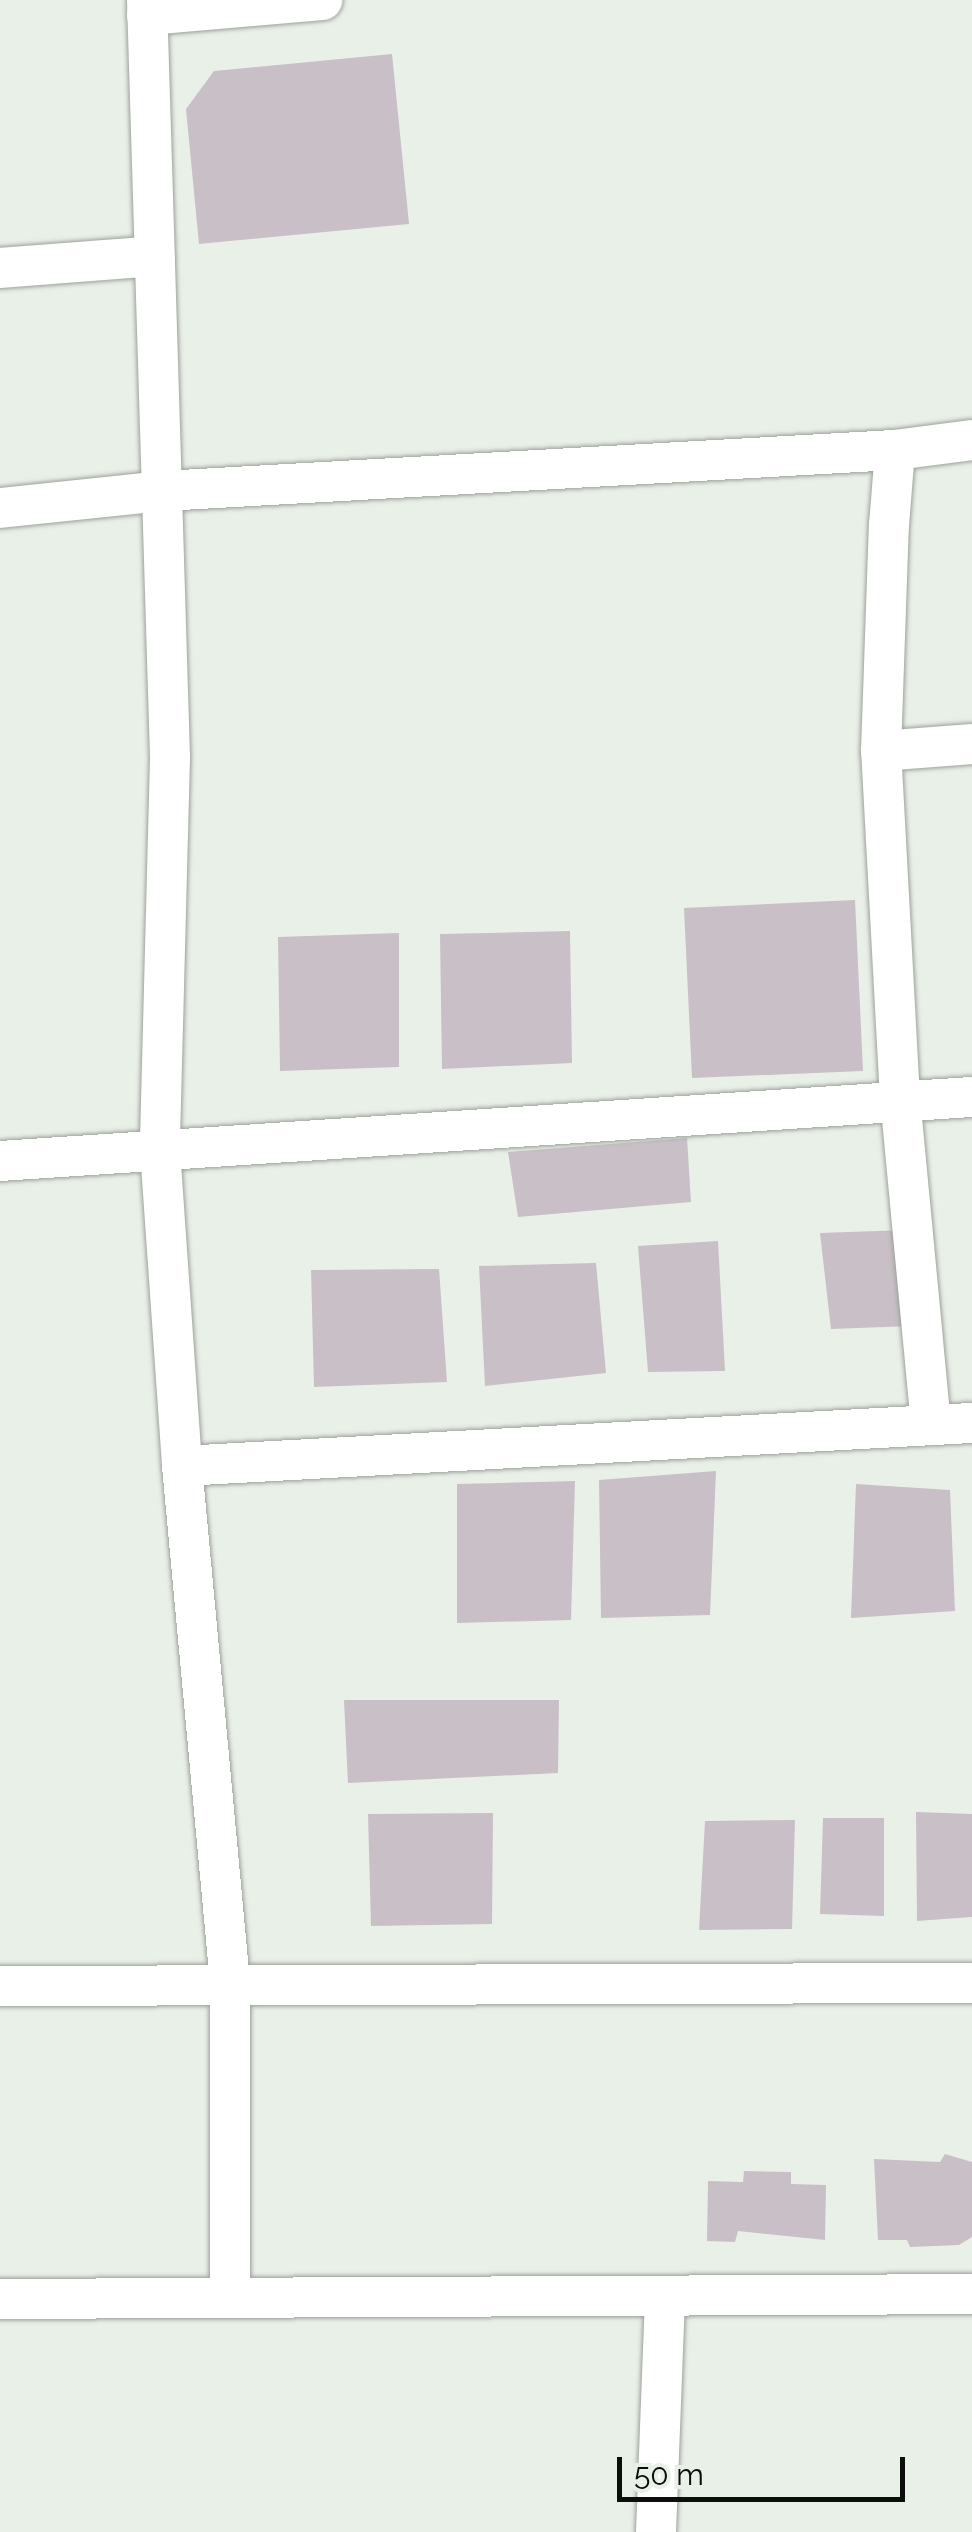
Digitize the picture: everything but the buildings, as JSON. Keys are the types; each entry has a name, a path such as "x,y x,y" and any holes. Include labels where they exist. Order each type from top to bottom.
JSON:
{"street":[{"path":"230,2297 230,1982 182,1466 160,1150 170,758 147,7 322,0"},
{"path":"0,268 155,256"},
{"path":"0,508 163,491 895,450 972,440"},
{"path":"895,450 881,751 900,1099 932,1425"},
{"path":"881,751 972,744"},
{"path":"0,1161 972,1097"},
{"path":"182,1466 972,1423 972,1433"},
{"path":"0,1986 230,1982 972,1983"},
{"path":"0,2299 972,2294"},
{"path":"656,2532 665,2297"}]}
